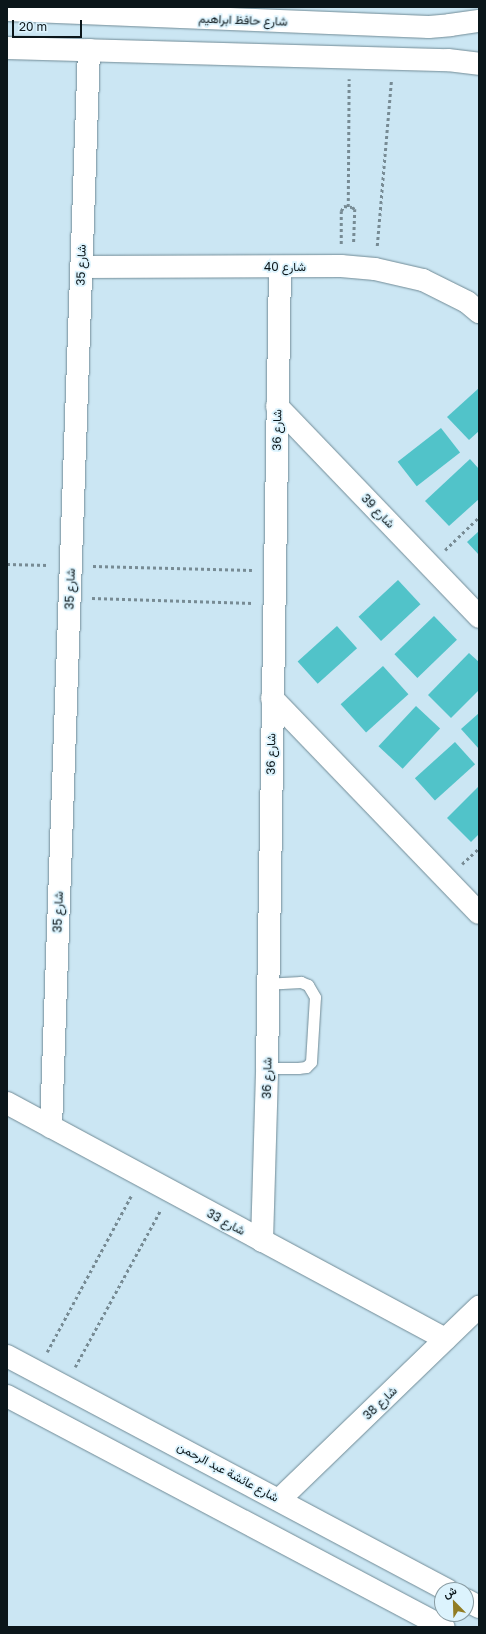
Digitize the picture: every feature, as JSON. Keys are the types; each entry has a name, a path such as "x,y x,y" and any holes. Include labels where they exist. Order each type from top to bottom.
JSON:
{"street":[{"name":"شارع حافظ ابراهيم","path":"7,10 429,27 450,26 479,20"},
{"path":"7,48 393,58 448,60 479,64"},
{"name":"شارع 35","path":"51,1127 88,50"},
{"name":"شارع 40","path":"81,267 375,268 423,280 467,302 479,312"},
{"name":"شارع 36","path":"262,1241 267,1068 280,267"},
{"name":"شارع 39","path":"277,406 479,617"},
{"path":"272,698 479,913"},
{"name":"شارع 33","path":"7,1103 170,1192 446,1339"},
{"name":"شارع 38","path":"280,1499 479,1307"},
{"name":"شارع عائشة عبد الرحمن","path":"7,1356 280,1499 434,1582"},
{"path":"7,1396 444,1627"}],"lane":[{"path":"267,1068 306,1067 311,1062 315,997 308,985 301,982 268,984"}],"path":[{"path":"348,207 349,57"},
{"path":"375,268 393,58"},
{"path":"344,206 352,207 355,211 347,267 341,211 344,206"},
{"path":"429,565 479,517"},
{"path":"7,564 274,570"},
{"path":"69,597 274,604"},
{"path":"37,1371 142,1176"},
{"path":"65,1386 170,1192"}],"building":[{"path":"479,388 479,431 469,440 447,417"},
{"path":"441,428 460,452 417,486 398,462"},
{"path":"470,459 479,469 479,499 449,526 425,501"},
{"path":"479,531 479,555 467,542"},
{"path":"398,580 421,604 381,641 359,617"},
{"path":"434,616 457,640 417,678 394,654"},
{"path":"337,626 357,648 318,684 298,661"},
{"path":"469,653 479,662 479,690 451,718 428,695"},
{"path":"383,666 408,694 366,732 341,704"},
{"path":"416,706 440,729 403,769 378,746"},
{"path":"479,713 479,749 461,729"},
{"path":"455,742 475,764 435,800 415,778"},
{"path":"479,786 479,834 471,842 447,818"}]}
